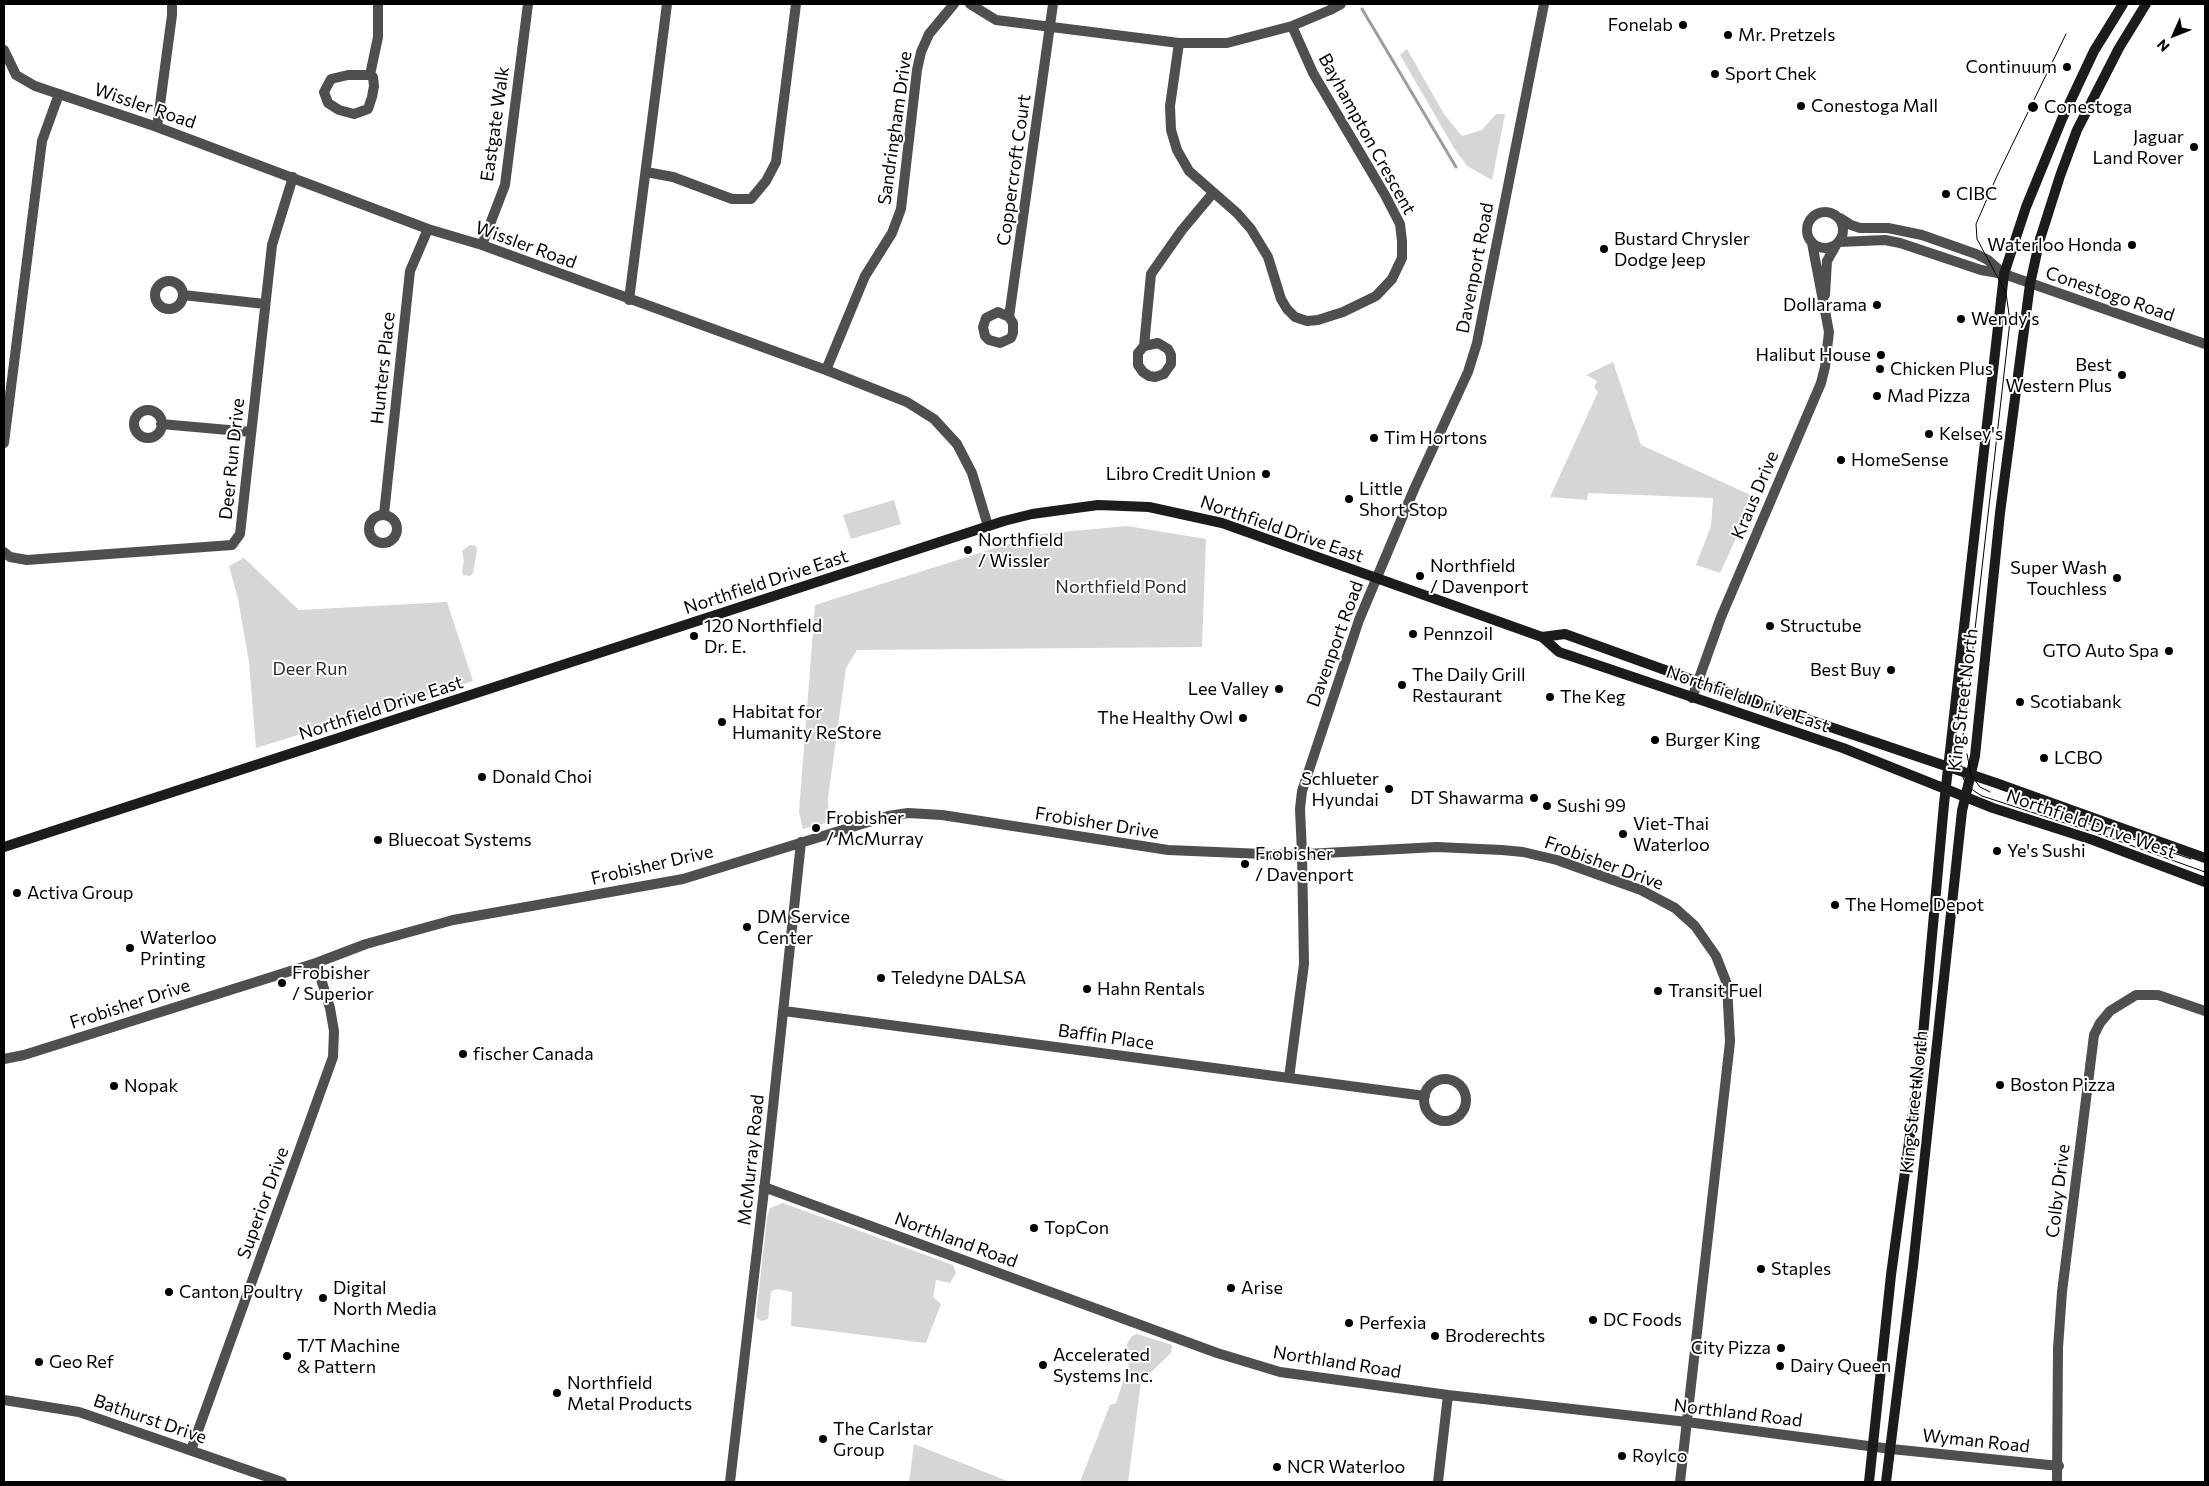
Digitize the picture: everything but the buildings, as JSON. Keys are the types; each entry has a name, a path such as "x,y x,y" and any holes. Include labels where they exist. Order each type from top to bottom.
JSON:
{"main road":[{"name":"King Street North","path":"1869,1482 1891,1275 1923,1038 1949,767 1987,437 1993,354 2004,274 2026,207 2062,119 2094,52 2122,4"},
{"name":"King Street North","path":"1886,1482 1914,1266 1962,811 1975,756 2000,513 2030,284 2043,230 2077,130 2119,48 2145,4"},
{"name":"Northfield Drive East","path":"4,847 988,526 1032,514 1098,505 1149,507 1222,523 1542,637 1559,652 1843,748 1966,797"},
{"name":"Northfield Drive East","path":"1542,637 1565,634 1697,682 1971,775"},
{"name":"Northfield Drive West","path":"1971,775 2205,858"},
{"name":"Northfield Drive West","path":"1966,797 2093,840 2205,882"}],"street":[{"path":"157,127 172,4"},
{"path":"370,75 331,79 324,92 328,103 339,110 354,114 368,109 374,86 373,77 370,75 378,37 378,4"},
{"name":"Eastgate Walk","path":"482,245 505,185 528,4"},
{"path":"629,300 667,4"},
{"path":"646,172 673,177 732,199 751,199 766,181 776,162 796,4"},
{"name":"Sandringham Drive","path":"826,370 865,276 892,233 901,210 917,70 921,52 929,34 954,4"},
{"path":"970,4 996,20 1179,43 1227,43 1292,26 1340,4"},
{"name":"Coppercroft Court","path":"1010,317 1053,4"},
{"name":"Davenport Road","path":"1289,1078 1304,964 1300,809 1304,780 1359,620 1446,417 1468,372 1477,343 1544,4"},
{"name":"Bayhampton Crescent","path":"1179,43 1170,106 1170,130 1176,150 1189,171 1238,213 1251,229 1268,257 1281,298 1287,310 1296,317 1306,321 1343,312 1376,296 1392,279 1402,258 1400,224 1385,195 1312,73 1292,26"},
{"name":"Wissler Road","path":"4,50 16,75 35,86 157,127 428,229 482,245 826,370 907,402 934,419 946,431 965,457 988,526"},
{"path":"4,443 42,141 59,94"},
{"name":"Deer Run Drive","path":"4,552 10,558 27,560 232,545 240,534 272,245 293,177"},
{"path":"1144,346 1151,274 1182,230 1213,193"},
{"path":"1827,212 1840,218 1844,230 1838,243 1824,248 1812,242 1808,236 1807,228 1813,216 1827,212"},
{"name":"Conestogo Road","path":"1840,218 1851,226 1860,228 1888,228 1922,234 1976,254 1988,260 2004,274"},
{"name":"Hunters Place","path":"384,514 410,271 428,229"},
{"name":"Conestogo Road","path":"1838,243 1884,240 1980,270 2004,274 2205,344"},
{"name":"Kraus Drive","path":"1812,242 1819,287 1824,301"},
{"name":"Kraus Drive","path":"1692,698 1747,553 1821,383 1827,356 1828,338 1824,301 1827,261 1838,243"},
{"path":"183,295 265,304"},
{"path":"162,424 251,432"},
{"name":"Frobisher Drive","path":"4,1059 24,1055 316,963 366,944 453,920 683,879 888,816 908,813 942,815 1168,850 1287,855 1437,847 1516,851 1557,860 1642,890 1675,908 1695,926 1716,956 1727,984 1730,1042 1687,1422"},
{"name":"McMurray Road","path":"730,1482 784,1011 801,842"},
{"name":"Superior Drive","path":"191,1450 333,1057 334,1032 330,1008 316,963"},
{"name":"Colby Drive","path":"2057,1482 2059,1466 2058,1348 2062,1292 2094,1035 2100,1022 2110,1011 2136,995 2158,995 2205,1010"},
{"name":"Baffin Place","path":"784,1011 1424,1096"},
{"path":"1448,1079 1456,1082 1464,1090 1466,1104 1464,1111 1455,1119 1440,1121 1431,1116 1426,1110 1424,1096 1433,1083 1448,1079"},
{"name":"Northland Road","path":"764,1187 1210,1350 1280,1372 1448,1395 1687,1422 1891,1449"},
{"path":"1438,1482 1448,1395"},
{"name":"Bathurst Drive","path":"4,1400 79,1412 282,1482"},
{"path":"1680,1482 1687,1422"},
{"name":"Wyman Road","path":"1891,1449 2059,1466"}],"green space":[{"path":"1407,49 1444,114 1462,136 1482,130 1496,114 1505,114 1492,180 1467,166 1454,148 1400,55"},
{"path":"1613,362 1641,445 1755,497 1720,573 1696,565 1711,526 1713,498 1588,493 1587,500 1550,497 1598,392 1594,387 1597,381 1586,375"},
{"path":"894,500 901,524 851,539 843,515"},
{"name":"Northfield Pond","path":"1127,526 1206,539 1202,647 857,650 846,668 828,798 829,822 803,829 799,812 815,605 1040,534"},
{"path":"470,545 476,546 477,551 473,573 470,576 463,575 464,561 462,551"},
{"name":"Deer Run","path":"244,558 299,610 447,602 473,681 256,748 249,662 238,599 229,566"},
{"path":"783,1203 953,1265 956,1273 950,1283 936,1280 933,1297 941,1304 926,1343 791,1326 792,1292 778,1289 771,1291 768,1319 761,1321 756,1317 767,1217 770,1208"},
{"path":"1137,1334 1172,1345 1171,1353 1141,1382 1128,1482 1080,1482 1110,1405 1116,1403 1130,1360 1124,1355 1127,1344 1132,1336"},
{"path":"914,1444 1010,1482 909,1482"}],"waterway":[{"path":"1362,9 1456,167"}],"tram line":[{"path":"2066,34 1997,176 1976,224 1977,239 2006,293 2010,321 1961,753 1961,772 1971,789 1982,796 2102,835 2205,872"},
{"path":"1967,754 1971,775 1980,787 1990,792"},
{"path":"2066,816 2191,859"}],"place":[{"name":"Fonelab","path":"1683,25"},
{"name":"Mr. Pretzels","path":"1728,35"},
{"name":"Continuum","path":"2067,67"},
{"name":"Sport Chek","path":"1715,74"},
{"name":"Conestoga Mall","path":"1801,106"},
{"name":"Conestoga","path":"2033,107"},
{"name":"Jaguar Land Rover","path":"2194,147"},
{"name":"CIBC","path":"1946,194"},
{"name":"Waterloo Honda","path":"2132,245"},
{"name":"Bustard Chrysler Dodge Jeep","path":"1604,249"},
{"name":"Dollarama","path":"1877,305"},
{"name":"Wendy's","path":"1961,319"},
{"name":"Halibut House","path":"1881,355"},
{"name":"Chicken Plus","path":"1880,369"},
{"name":"Best Western Plus","path":"2122,375"},
{"name":"Mad Pizza","path":"1877,396"},
{"name":"Kelsey's","path":"1929,434"},
{"name":"Tim Hortons","path":"1374,438"},
{"name":"HomeSense","path":"1841,460"},
{"name":"Libro Credit Union","path":"1266,474"},
{"name":"Little Short Stop","path":"1349,499"},
{"name":"Northfield / Wissler","path":"968,550"},
{"name":"Northfield / Davenport","path":"1420,576"},
{"name":"Super Wash Touchless","path":"2117,578"},
{"name":"Structube","path":"1770,626"},
{"name":"Pennzoil","path":"1413,634"},
{"name":"120 Northfield Dr. E.","path":"694,636"},
{"name":"GTO Auto Spa","path":"2169,651"},
{"name":"Best Buy","path":"1891,670"},
{"name":"The Daily Grill Restaurant","path":"1402,685"},
{"name":"Lee Valley","path":"1279,689"},
{"name":"The Keg","path":"1550,697"},
{"name":"Scotiabank","path":"2020,702"},
{"name":"The Healthy Owl","path":"1243,718"},
{"name":"Habitat for Humanity ReStore","path":"722,722"},
{"name":"Burger King","path":"1655,740"},
{"name":"LCBO","path":"2044,758"},
{"name":"Donald Choi","path":"482,777"},
{"name":"Schlueter Hyundai","path":"1389,789"},
{"name":"DT Shawarma","path":"1534,798"},
{"name":"Sushi 99","path":"1547,806"},
{"name":"Frobisher / McMurray","path":"816,828"},
{"name":"Viet-Thai Waterloo","path":"1623,834"},
{"name":"Bluecoat Systems","path":"378,840"},
{"name":"Ye's Sushi","path":"1997,851"},
{"name":"Frobisher / Davenport","path":"1245,864"},
{"name":"Activa Group","path":"17,893"},
{"name":"The Home Depot","path":"1835,905"},
{"name":"DM Service Center","path":"747,927"},
{"name":"Waterloo Printing","path":"130,948"},
{"name":"Teledyne DALSA","path":"881,978"},
{"name":"Frobisher / Superior","path":"282,983"},
{"name":"Hahn Rentals","path":"1087,989"},
{"name":"Transit Fuel","path":"1658,991"},
{"name":"fischer Canada","path":"463,1054"},
{"name":"Boston Pizza","path":"2000,1085"},
{"name":"Nopak","path":"114,1086"},
{"name":"TopCon","path":"1034,1228"},
{"name":"Staples","path":"1761,1269"},
{"name":"Arise","path":"1231,1288"},
{"name":"Canton Poultry","path":"169,1292"},
{"name":"Digital North Media","path":"323,1298"},
{"name":"DC Foods","path":"1593,1320"},
{"name":"Perfexia","path":"1349,1323"},
{"name":"Broderechts","path":"1435,1336"},
{"name":"City Pizza","path":"1781,1348"},
{"name":"T/T Machine & Pattern","path":"287,1356"},
{"name":"Geo Ref","path":"39,1362"},
{"name":"Accelerated Systems Inc.","path":"1043,1365"},
{"name":"Dairy Queen","path":"1780,1366"},
{"name":"Northfield Metal Products","path":"557,1393"},
{"name":"The Carlstar Group","path":"823,1439"},
{"name":"Roylco","path":"1622,1456"},
{"name":"NCR Waterloo","path":"1277,1467"}]}
